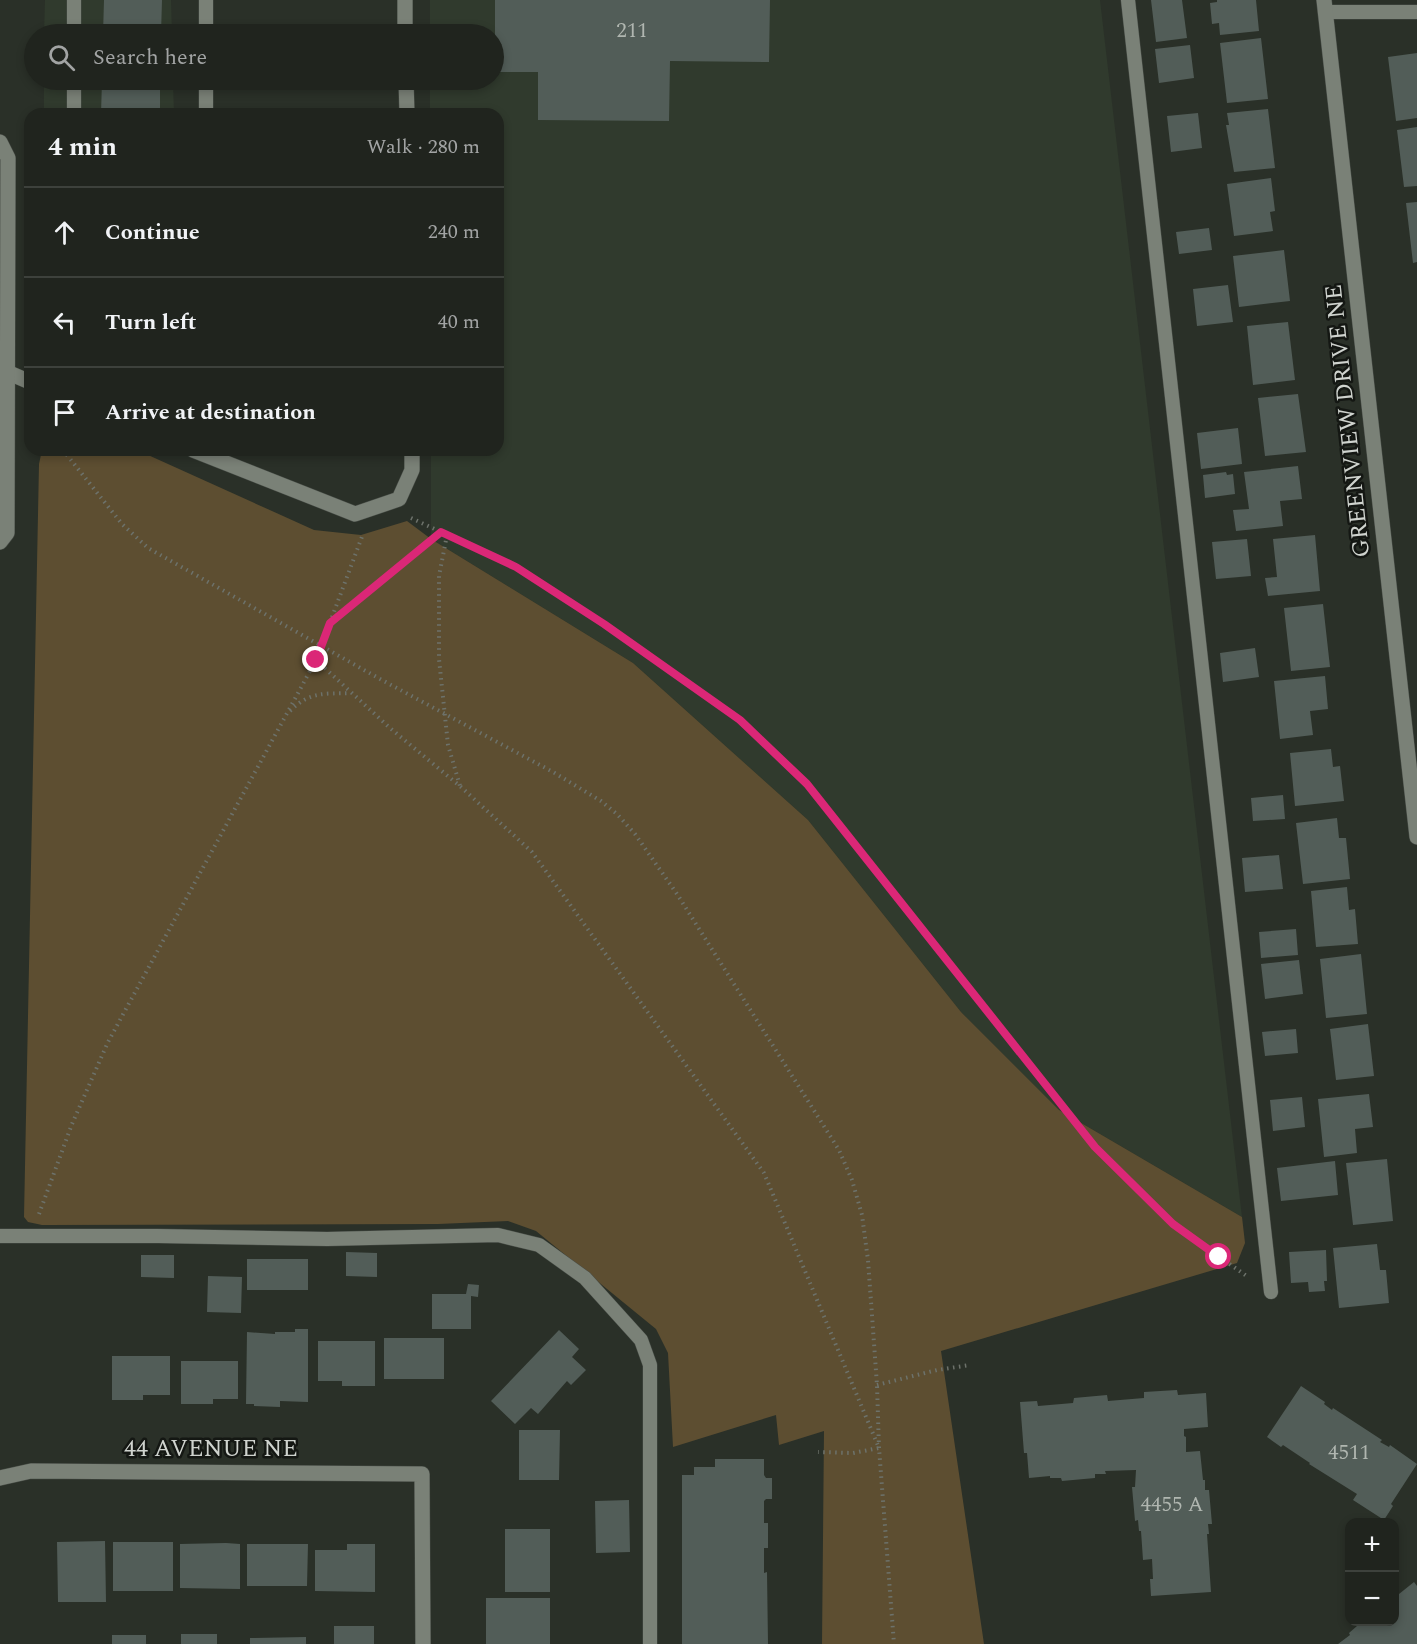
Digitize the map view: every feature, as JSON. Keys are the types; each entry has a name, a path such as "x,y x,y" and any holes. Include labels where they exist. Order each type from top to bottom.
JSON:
{"street":[{"path":"405,0 405,24"},
{"name":"GREENVIEW DRIVE NE","path":"1325,6 1417,837"},
{"path":"406,90 406,108"},
{"path":"0,142 8,158 4,370 7,533 0,542"},
{"path":"4,370 24,379"},
{"path":"212,456 355,514 401,507 412,470 412,456"},
{"name":"44 AVENUE NE","path":"0,1478 31,1471 422,1474 423,1644"}],"lane":[{"path":"74,0 74,24"},
{"path":"206,0 206,24"},
{"path":"1128,0 1271,1292"},
{"path":"1325,6 1417,12"},
{"path":"74,90 74,108"},
{"path":"206,90 206,108"},
{"path":"0,1236 327,1239 498,1235 539,1245 585,1278 640,1340 650,1365 650,1644"}],"path":[{"path":"68,456 122,524 148,548 380,679 553,772 600,801 617,814 635,834 677,894 838,1150 852,1180 862,1215 868,1260 894,1644"},
{"path":"401,507 441,532 516,567 604,624 740,720 807,784 1095,1147 1173,1224 1271,1292"},
{"path":"17,1236 39,1213 72,1125 108,1042 316,660 365,530"},
{"path":"330,623 441,532"},
{"path":"447,535 439,576 439,659 448,745 460,788"},
{"path":"316,660 532,852 764,1173 879,1448"},
{"path":"287,714 303,699 322,694 351,693"},
{"path":"877,1385 937,1370 970,1365"},
{"path":"818,1452 853,1453 879,1448"}],"shaded area":[{"path":"45,0 171,0 172,24 44,24"},
{"path":"430,0 1100,0 1242,1217 1059,1110 961,1012 808,820 633,663 431,539 431,456 504,456 504,108 430,108 430,90 504,90 504,24 430,24"},
{"path":"44,90 173,90 174,108 44,108"},
{"path":"41,456 150,456 314,530 361,535 407,521 431,539 633,663 808,820 961,1012 1059,1110 1242,1217 1245,1243 1237,1263 941,1351 984,1644 822,1644 824,1431 779,1445 776,1415 673,1447 668,1353 656,1329 536,1231 508,1221 438,1224 42,1225 28,1222 24,1217"}],"building":[{"path":"104,0 162,0 161,24 103,24"},
{"path":"495,0 770,0 769,62 670,61 669,121 538,120 538,72 504,72 504,24 495,24"},
{"path":"1151,0 1182,0 1187,38 1156,42"},
{"path":"1217,0 1256,0 1259,31 1220,35 1219,23 1212,24 1210,3 1217,2"},
{"path":"1261,38 1268,99 1227,103 1220,43"},
{"path":"1190,45 1194,78 1159,83 1155,49"},
{"path":"1417,53 1417,118 1396,121 1388,57"},
{"path":"102,90 160,90 160,108 101,108"},
{"path":"1268,109 1275,168 1234,172 1226,125 1229,125 1227,113"},
{"path":"1198,113 1202,148 1171,152 1167,116"},
{"path":"1417,127 1417,186 1404,187 1397,130"},
{"path":"1271,178 1275,211 1270,212 1273,231 1234,236 1227,184"},
{"path":"1417,202 1417,262 1413,263 1406,203"},
{"path":"1209,228 1212,250 1179,254 1176,232"},
{"path":"1284,250 1290,301 1239,307 1233,256"},
{"path":"1228,285 1233,322 1197,326 1193,289"},
{"path":"1288,322 1295,380 1253,385 1247,326"},
{"path":"1298,394 1306,452 1265,456 1258,398"},
{"path":"1238,428 1242,464 1201,469 1197,433"},
{"path":"1298,466 1302,499 1280,501 1283,526 1236,531 1233,510 1249,509 1244,472"},
{"path":"1226,472 1227,475 1233,474 1235,494 1205,498 1203,475"},
{"path":"1315,535 1320,591 1268,596 1265,578 1277,577 1273,539"},
{"path":"1247,539 1251,576 1216,579 1212,542"},
{"path":"1323,604 1330,667 1291,671 1284,608"},
{"path":"1255,648 1259,677 1223,682 1220,653"},
{"path":"1325,676 1328,709 1310,711 1313,735 1280,739 1274,681"},
{"path":"1331,749 1333,767 1340,766 1344,801 1295,806 1290,753"},
{"path":"1283,795 1285,819 1253,821 1251,798"},
{"path":"1337,818 1339,838 1346,838 1350,879 1303,884 1296,823"},
{"path":"1279,855 1283,889 1245,892 1242,858"},
{"path":"1347,887 1349,910 1355,909 1358,944 1316,947 1311,891"},
{"path":"1296,929 1298,955 1261,958 1259,932"},
{"path":"1361,954 1367,1014 1326,1018 1320,959"},
{"path":"1299,960 1303,994 1265,999 1261,964"},
{"path":"1368,1024 1374,1076 1336,1080 1330,1029"},
{"path":"1296,1029 1298,1053 1265,1056 1262,1032"},
{"path":"1369,1094 1373,1127 1355,1129 1357,1153 1324,1157 1318,1099"},
{"path":"1302,1097 1305,1127 1273,1131 1270,1100"},
{"path":"1387,1159 1393,1221 1353,1225 1346,1163"},
{"path":"1335,1161 1338,1195 1281,1201 1277,1168"},
{"path":"1377,1244 1380,1270 1386,1270 1389,1303 1339,1308 1333,1248"},
{"path":"1326,1250 1325,1291 1309,1292 1308,1282 1291,1283 1289,1252"},
{"path":"346,1252 377,1253 377,1277 346,1276"},
{"path":"141,1255 174,1255 174,1278 141,1277"},
{"path":"247,1259 308,1259 308,1290 247,1290"},
{"path":"208,1276 242,1277 241,1313 207,1312"},
{"path":"468,1284 479,1285 478,1297 471,1296 471,1329 432,1329 432,1294 466,1294"},
{"path":"295,1329 308,1329 308,1402 280,1401 280,1407 246,1404 247,1332 275,1334 275,1332 295,1332"},
{"path":"559,1330 579,1349 572,1357 586,1370 571,1385 567,1381 538,1414 531,1408 515,1424 491,1401"},
{"path":"384,1338 444,1338 444,1379 384,1379"},
{"path":"318,1341 375,1341 375,1386 342,1386 342,1381 318,1381"},
{"path":"112,1356 170,1356 170,1395 143,1395 143,1400 112,1400"},
{"path":"181,1361 238,1361 238,1399 213,1399 213,1404 181,1404"},
{"path":"1301,1386 1325,1402 1324,1404 1332,1410 1333,1408 1382,1440 1380,1442 1389,1447 1390,1445 1417,1464 1391,1504 1393,1506 1385,1518 1381,1518 1353,1500 1357,1494 1283,1445 1281,1447 1267,1437"},
{"path":"1177,1390 1178,1395 1206,1393 1208,1427 1184,1429 1184,1436 1186,1437 1186,1452 1200,1451 1205,1490 1209,1490 1212,1524 1208,1524 1209,1534 1207,1534 1211,1592 1151,1596 1152,1559 1143,1560 1141,1531 1139,1531 1138,1520 1135,1521 1132,1487 1135,1487 1136,1470 1105,1471 1106,1474 1095,1474 1095,1478 1062,1481 1061,1478 1050,1478 1050,1476 1029,1478 1027,1453 1024,1453 1020,1402 1037,1401 1038,1406 1073,1403 1074,1398 1107,1395 1108,1401 1144,1398 1144,1392"},
{"path":"519,1430 560,1430 559,1480 519,1480"},
{"path":"715,1459 764,1459 764,1475 766,1478 772,1478 772,1499 764,1501 764,1523 768,1523 768,1548 764,1548 764,1573 767,1572 768,1644 682,1644 682,1475 694,1475 694,1467 715,1467"},
{"path":"629,1500 630,1552 596,1553 595,1501"},
{"path":"505,1529 550,1529 550,1592 505,1592"},
{"path":"105,1541 106,1602 58,1602 57,1542"},
{"path":"113,1542 173,1542 173,1591 113,1591"},
{"path":"180,1544 240,1544 240,1589 180,1588"},
{"path":"247,1544 308,1544 307,1586 247,1586"},
{"path":"347,1544 375,1544 375,1592 315,1591 315,1550 347,1550"},
{"path":"1414,1582 1417,1586 1417,1644 1338,1644 1357,1626 1399,1626 1399,1594"},
{"path":"486,1598 550,1598 550,1644 486,1644"},
{"path":"334,1626 374,1626 374,1644 334,1644"},
{"path":"181,1634 217,1634 217,1644 181,1644"},
{"path":"112,1635 146,1635 146,1644 112,1644"},
{"path":"306,1637 306,1644 250,1644 250,1638"}],"route":[{"path":"316,660 330,623 441,532 516,567 604,624 740,720 807,784 1095,1147 1173,1224 1219,1257"}]}
